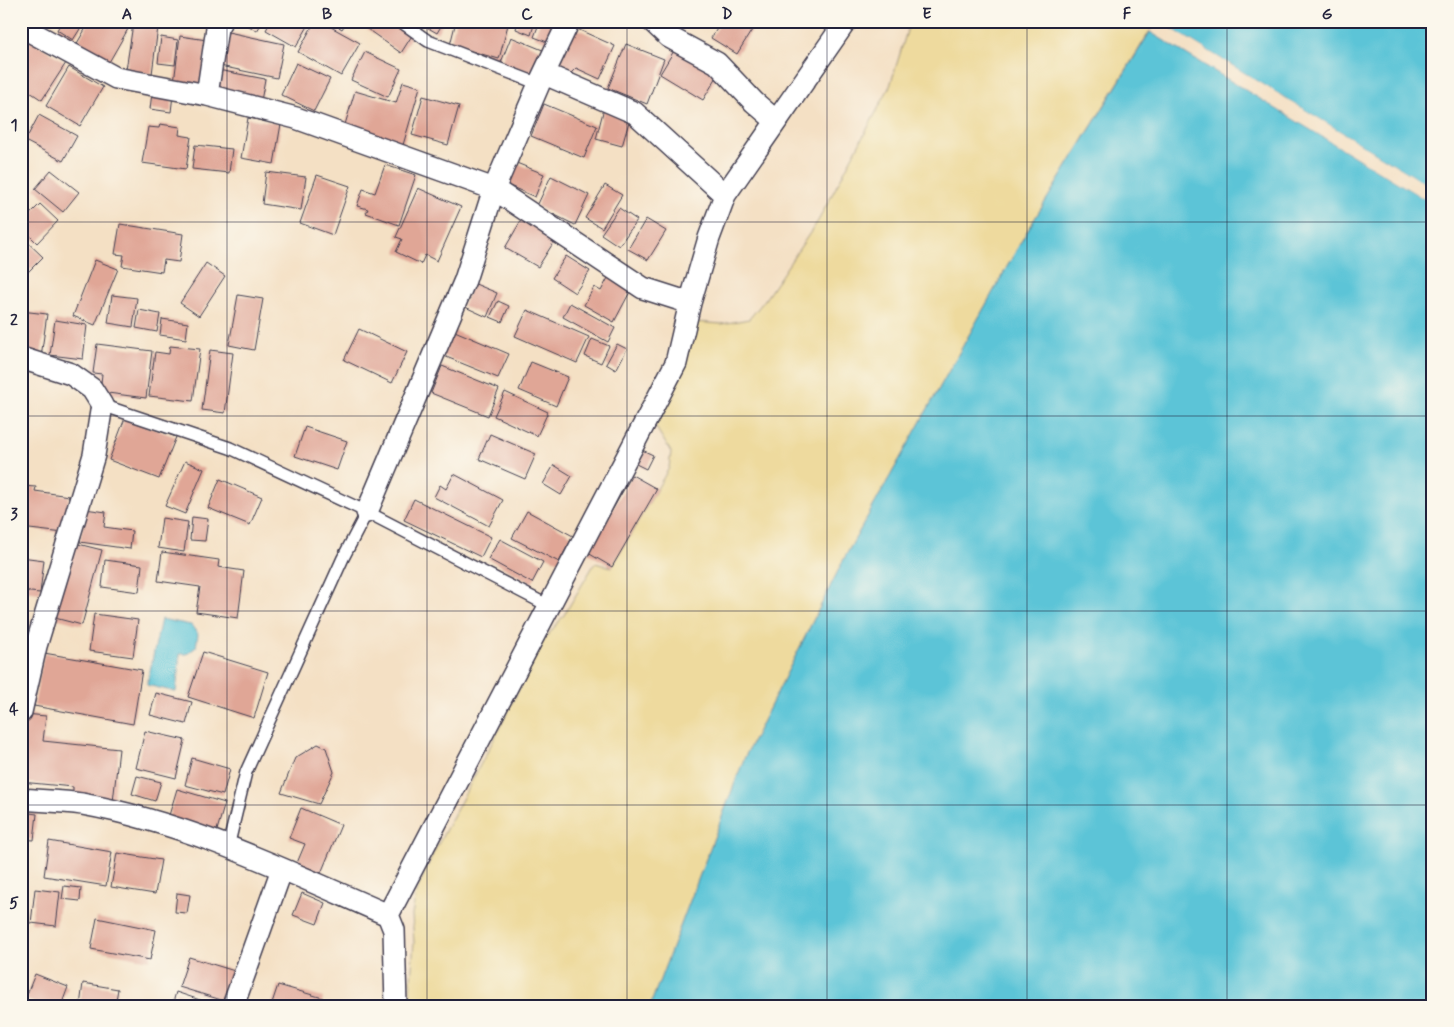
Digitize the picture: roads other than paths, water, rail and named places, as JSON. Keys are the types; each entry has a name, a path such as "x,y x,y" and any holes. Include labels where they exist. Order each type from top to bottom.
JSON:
{"street":[{"path":"206,95 218,28 221,21"},
{"path":"368,512 465,280 494,189 569,21"},
{"path":"652,21 669,37 717,64 754,102 776,121"},
{"path":"388,915 676,363 690,303 709,238 725,195 846,21"},
{"path":"21,25 116,78 206,95 296,118 494,189 643,288 690,303"},
{"path":"542,79 636,113 725,195"},
{"path":"21,358 71,374 92,389 102,405 94,455 36,646 21,712"},
{"path":"21,799 81,804 149,820 228,847 388,915 394,930 396,1006"},
{"path":"233,1006 282,869"}],"lane":[{"path":"400,21 428,40 542,79"},
{"path":"102,405 230,448 368,512 549,606"},
{"path":"228,847 246,772 343,558 368,512"}],"water":[{"path":"1159,21 1433,21 1433,188"},
{"path":"1150,32 1433,204 1433,1006 650,1006 744,759 845,557 1026,233"},
{"path":"161,619 191,625 198,634 196,647 187,654 180,654 176,692 147,685"}]}
